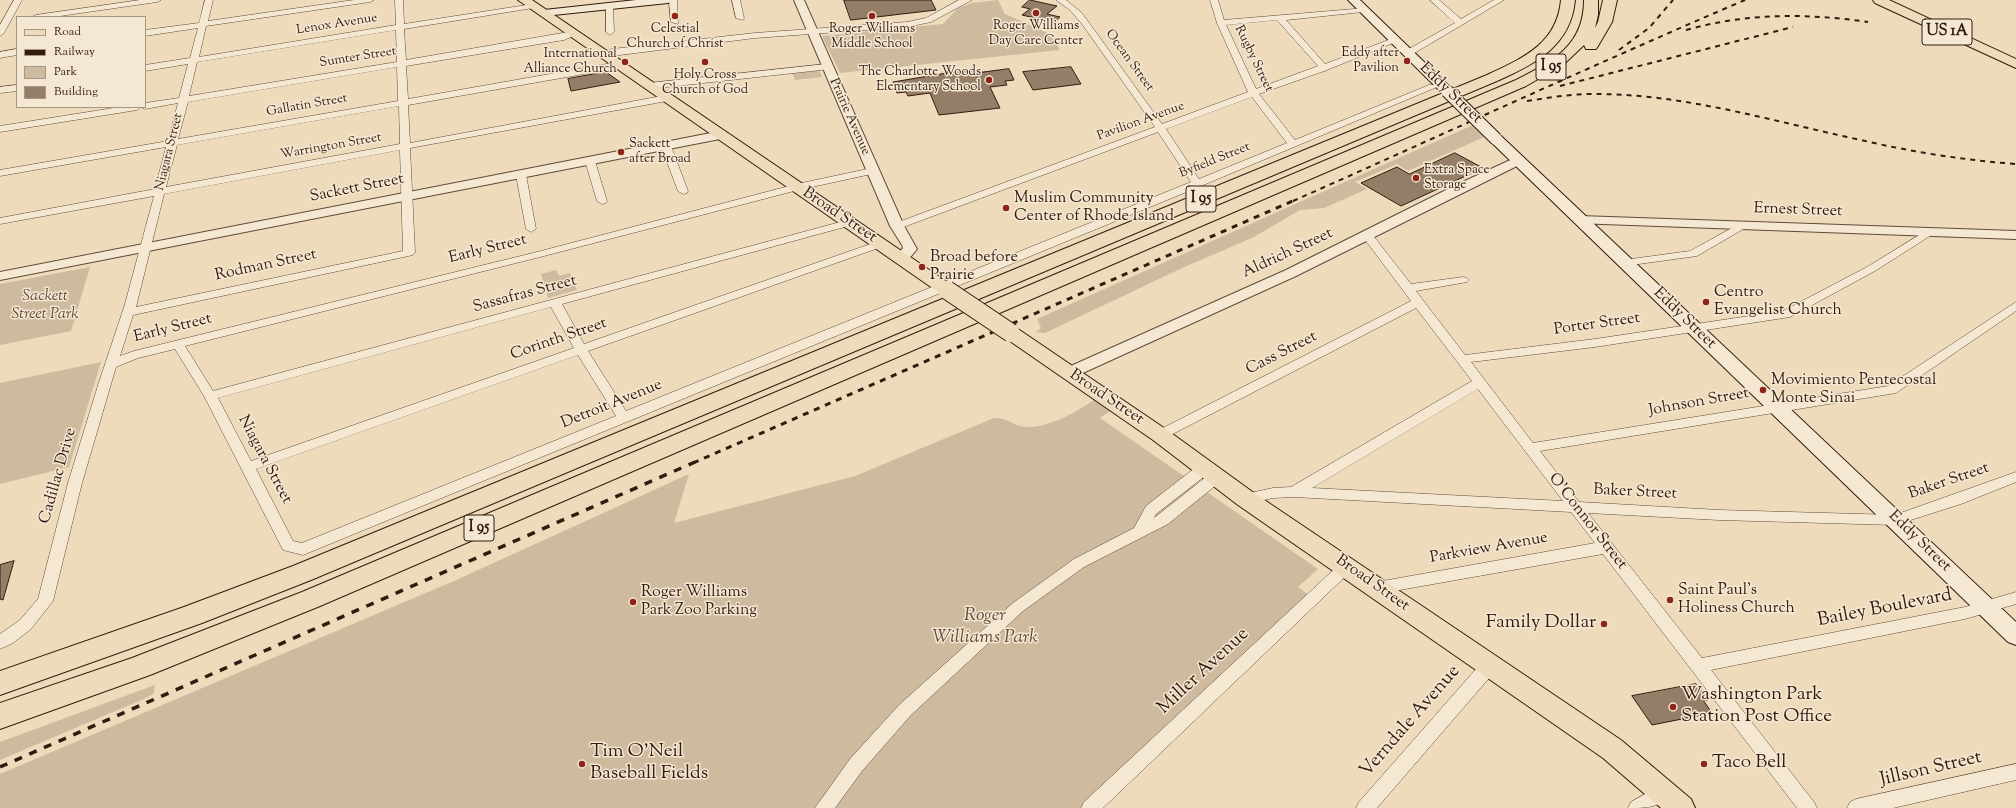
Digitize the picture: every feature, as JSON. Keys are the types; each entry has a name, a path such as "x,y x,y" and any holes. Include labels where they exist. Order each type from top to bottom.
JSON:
{"highway":[{"path":"1470,96 1520,54 1538,41 1552,21 1556,12 1557,0"},
{"name":"I 95","path":"0,716 140,667 297,605 1470,96 1545,48 1558,34 1564,24 1568,10 1568,0"},
{"name":"I 95","path":"0,683 172,623 302,573 1470,96 1538,75 1565,57 1575,47 1586,32 1591,17 1591,0"},
{"path":"1470,96 1521,91 1560,72 1591,47 1599,35 1607,17 1610,0"}],"main road":[{"path":"534,7 609,6 668,0"},
{"name":"Eddy Street","path":"1354,0 1394,41 1624,263 2016,636"},
{"name":"US 1A","path":"1879,0 2016,64"},
{"name":"Broad Street","path":"534,7 891,251 944,289 1160,435 1246,499 1347,566 1612,749 1672,800"}],"street":[{"path":"0,33 3,22 18,0"},
{"path":"43,16 157,0"},
{"name":"Niagara Street","path":"130,308 209,0"},
{"path":"146,33 370,0"},
{"path":"399,0 407,197"},
{"path":"673,0 675,22"},
{"path":"736,0 740,18"},
{"name":"Prairie Avenue","path":"799,0 872,170 884,192 899,229 910,249 891,251"},
{"path":"604,54 813,32 846,31 922,22 936,18 954,4 968,0"},
{"name":"Ocean Street","path":"1060,0 1075,11 1162,128 1197,184"},
{"name":"Rugby Street","path":"1214,0 1221,23 1253,94 1293,144"},
{"path":"1434,0 1460,23"},
{"path":"1408,54 1500,0"},
{"path":"609,6 610,32"},
{"name":"Lenox Avenue","path":"146,68 534,7"},
{"path":"1221,23 1363,10"},
{"path":"1279,17 1324,68"},
{"path":"3,22 16,20"},
{"name":"Sumter Street","path":"146,106 564,37 574,34"},
{"name":"Pavilion Avenue","path":"899,229 1394,41"},
{"path":"0,55 16,52"},
{"name":"Gallatin Street","path":"0,173 618,65"},
{"path":"648,86 827,67"},
{"name":"Byfield Street","path":"944,289 1432,87"},
{"path":"0,90 16,88"},
{"name":"Warrington Street","path":"0,221 667,98"},
{"path":"0,129 130,108"},
{"name":"Sackett Street","path":"0,276 721,135"},
{"path":"666,146 683,191"},
{"name":"Aldrich Street","path":"1069,373 1270,282 1367,235 1449,192 1519,160"},
{"path":"590,161 602,201"},
{"name":"Early Street","path":"112,364 134,355 797,187 872,170"},
{"path":"521,174 531,229"},
{"name":"Rodman Street","path":"130,308 409,253 407,197"},
{"name":"Ernest Street","path":"1580,220 2016,235"},
{"name":"Sassafras Street","path":"210,396 848,223"},
{"path":"1624,263 1693,254 1740,226"},
{"name":"Porter Street","path":"1462,359 1595,344 1786,314 1871,269 1929,232"},
{"name":"O'Connor Street","path":"1367,235 1808,808"},
{"name":"Corinth Street","path":"248,467 581,350 891,251"},
{"path":"1409,288 1464,280"},
{"name":"Detroit Avenue","path":"294,548 303,549 323,542 624,418 944,289"},
{"name":"Cass Street","path":"1160,435 1418,302"},
{"path":"555,303 581,350 624,418"},
{"name":"Johnson Street","path":"1530,448 1776,407 1891,390 2016,306"},
{"name":"Cadillac Drive","path":"0,642 10,638 23,627 36,614 45,601 75,482 130,308"},
{"name":"Niagara Street","path":"178,344 210,396 271,509 288,546 294,548"},
{"path":"1294,492 1479,382"},
{"path":"824,808 856,765 888,728 921,694 999,623 1065,572 1139,533 1169,515 1211,473"},
{"name":"Baker Street","path":"1246,499 1273,493 1294,492 1718,515 1895,520 1956,500 2016,477"},
{"name":"Parkview Avenue","path":"1377,588 1607,547"},
{"name":"Miller Avenue","path":"1090,808 1347,566"},
{"name":"Bailey Boulevard","path":"1698,666 1965,613 1984,606 2016,598"},
{"name":"Verndale Avenue","path":"1365,808 1490,665"},
{"name":"Jillson Street","path":"1856,808 2016,772"},
{"path":"1637,808 1672,800"}],"green space":[{"path":"998,0 1005,14 1052,35 1060,50 840,73 822,36 943,24 958,8 972,3"},
{"path":"819,70 822,77 795,80 792,73"},
{"path":"1473,125 1484,137 1408,171 1397,164 1355,182 1367,189 1324,208 1300,210 1254,237 1180,269 1045,333 1036,332 1041,328 1037,319"},
{"name":"Sackett Street Park","path":"90,267 71,331 0,345 0,284"},
{"path":"556,270 559,276 570,273 577,290 548,298 541,274"},
{"path":"101,362 69,467 0,484 0,383"},
{"name":"Roger Williams Park","path":"1097,398 1113,409 1100,418 1318,569 1298,587 1315,600 1100,808 0,808 0,774 454,581 689,474 674,523 855,476 994,418 1001,418 1020,426 1029,427 1050,423 1071,414"},
{"path":"155,685 154,693 146,698 0,760 0,742"}],"building":[{"name":"Roger Williams Middle School","path":"844,0 931,0 936,10 851,20"},
{"name":"Roger Williams Day Care Center","path":"1030,0 1057,6 1047,14 1060,17 1050,25 1039,24 1035,18 1022,15 1030,9 1022,7"},
{"path":"1071,67 1081,84 1033,90 1023,72"},
{"path":"1009,69 1014,80 1005,81 1007,85 990,87 1000,108 939,115 930,93 908,96 906,92 897,93 893,82 947,73"},
{"path":"606,72 620,82 571,91 568,79"},
{"name":"Extra Space Storage","path":"1455,153 1483,168 1401,206 1361,183 1397,167 1409,174"},
{"path":"14,561 3,600 0,599 0,565"},
{"name":"Washington Park Station Post Office","path":"1696,684 1708,700 1703,700 1712,713 1652,725 1632,696"}],"railway":[{"path":"1619,50 1649,28 1673,0"},
{"path":"1293,201 1575,74 1745,0"},
{"path":"1686,30 1731,20 1777,16 1822,17 1868,22"},
{"path":"1560,86 1793,27"},
{"path":"1527,101 1566,95 1590,94 1658,98 1726,110 1918,152 1957,158 2016,164"},
{"path":"693,463 1295,200"},
{"path":"0,767 695,462"}],"place":[{"name":"Roger Williams Day Care Center","path":"1036,13"},
{"name":"Celestial Church of Christ","path":"675,16"},
{"name":"Roger Williams Middle School","path":"872,16"},
{"name":"Eddy after Pavilion","path":"1407,61"},
{"name":"International Alliance Church","path":"625,62"},
{"name":"Holy Cross Church of God","path":"705,62"},
{"name":"The Charlotte Woods Elementary School","path":"989,80"},
{"name":"Sackett after Broad","path":"621,152"},
{"name":"Extra Space Storage","path":"1416,178"},
{"name":"Muslim Community Center of Rhode Island","path":"1006,208"},
{"name":"Broad before Prairie","path":"922,267"},
{"name":"Centro Evangelist Church","path":"1706,302"},
{"name":"Movimiento Pentecostal Monte Sinai","path":"1763,390"},
{"name":"Saint Paul's Holiness Church","path":"1670,600"},
{"name":"Roger Williams Park Zoo Parking","path":"633,602"},
{"name":"Family Dollar","path":"1604,624"},
{"name":"Washington Park Station Post Office","path":"1673,707"},
{"name":"Tim O'Neil Baseball Fields","path":"582,764"},
{"name":"Taco Bell","path":"1704,764"}]}
